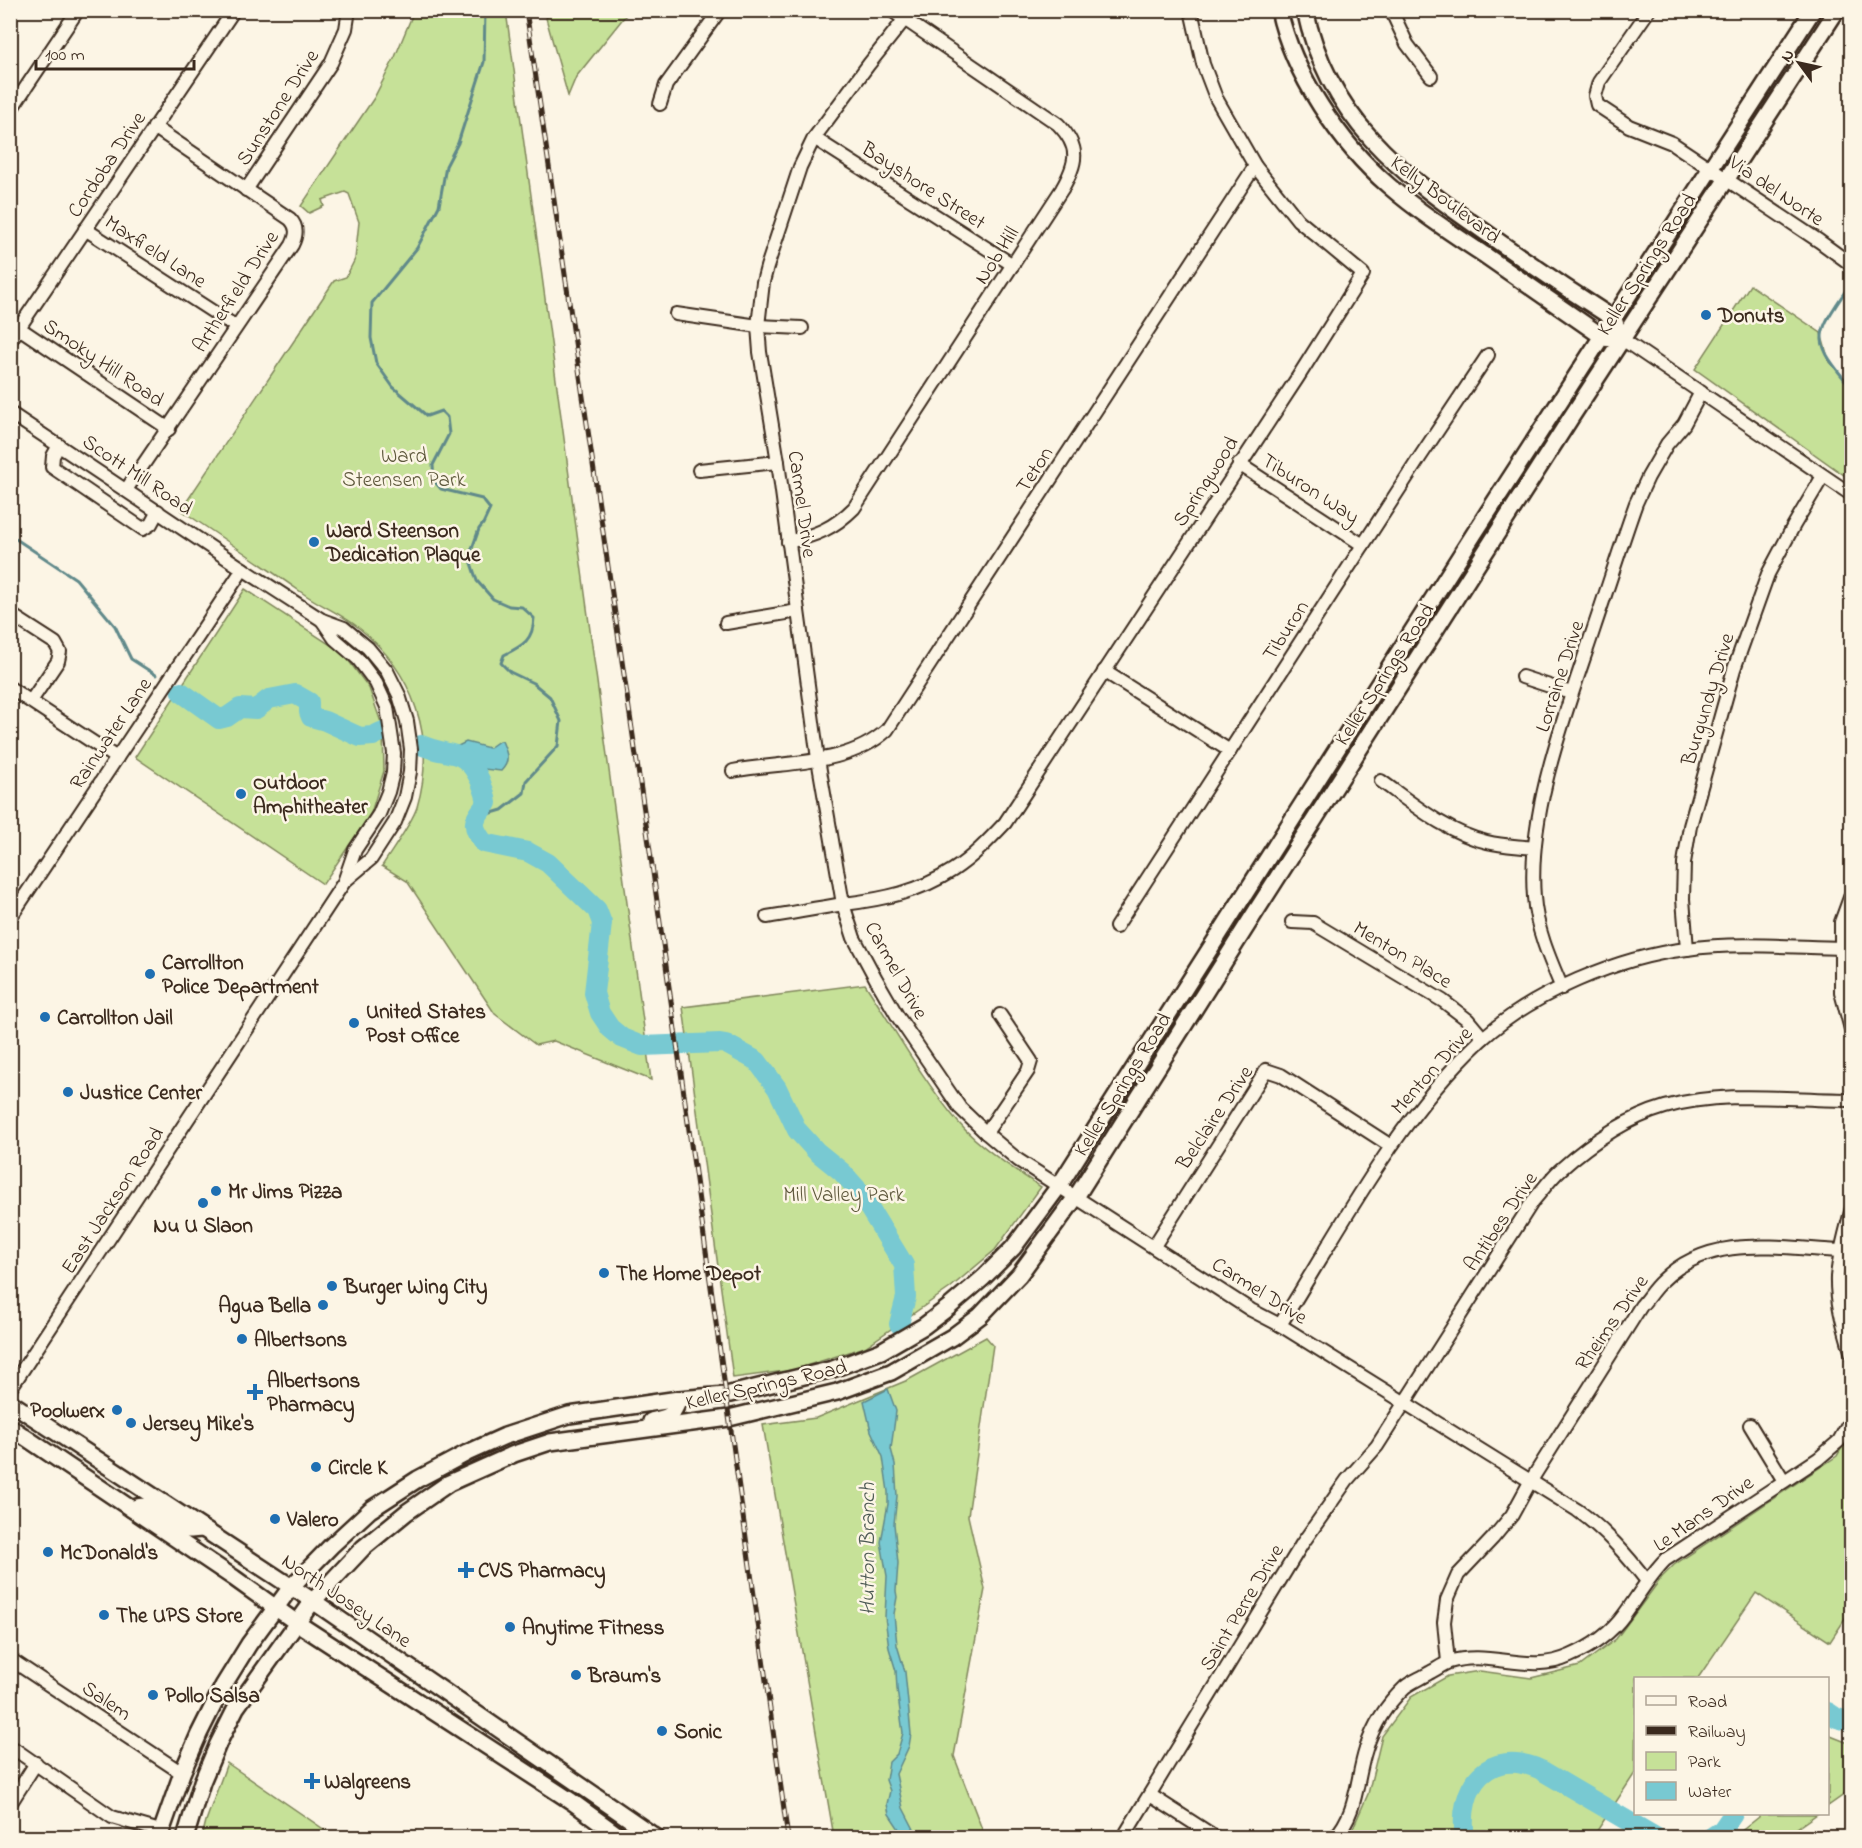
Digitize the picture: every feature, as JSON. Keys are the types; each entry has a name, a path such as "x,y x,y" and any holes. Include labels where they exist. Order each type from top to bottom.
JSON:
{"main road":[{"name":"Kelly Boulevard","path":"1279,10 1289,47 1306,80 1353,149 1388,185 1422,213 1603,337 1622,339"},
{"name":"Kelly Boulevard","path":"1305,10 1316,48 1341,100 1358,124 1404,172 1479,229 1549,278 1614,319"},
{"name":"Keller Springs Road","path":"160,1834 182,1773 222,1686 249,1644 291,1587 370,1510 418,1479 467,1453 505,1436 569,1415 679,1399 726,1395 833,1369 881,1351 924,1326 962,1296 1013,1248 1059,1186 1454,564 1813,10"},
{"name":"Keller Springs Road","path":"185,1838 202,1782 236,1708 297,1623 313,1602 363,1548 407,1512 449,1483 514,1454 550,1442 729,1418 837,1392 891,1372 952,1337 980,1316 1034,1258 1076,1197 1251,918 1622,339 1837,10"},
{"path":"1469,245 1479,229"},
{"path":"1614,319 1622,339"},
{"path":"962,1296 980,1316"},
{"path":"630,1431 646,1422 669,1417 675,1411 679,1399"},
{"name":"North Josey Lane","path":"10,1402 291,1587 657,1838"},
{"path":"10,1427 297,1623 571,1801 622,1838"},
{"path":"82,1474 91,1473 123,1491 134,1493 144,1489"},
{"path":"132,1509 138,1506 148,1506 187,1530 203,1528"},
{"path":"182,1773 202,1782"}],"street":[{"path":"10,111 78,10"},
{"name":"Cordoba Drive","path":"10,341 234,10"},
{"name":"Sunstone Drive","path":"246,190 331,63 346,29 349,10"},
{"path":"660,104 666,85 720,10"},
{"name":"Nob Hill","path":"788,542 820,533 840,522 854,508 1013,265 1072,169 1075,158 1074,147 1058,124 908,15 891,10"},
{"name":"Springwood","path":"766,917 879,900 913,890 956,868 984,845 1005,823 1363,274 1298,220 1255,166 1216,99 1203,64 1191,10"},
{"path":"1391,10 1407,44 1431,76"},
{"name":"Via del Norte","path":"1649,10 1599,82 1595,96 1597,105 1629,126 1672,143 1819,241 1851,265"},
{"name":"Carmel Drive","path":"908,15 814,138 800,167 763,282 758,326 818,759 843,904 854,938 898,1017 954,1098 986,1133 1018,1160 1251,1310 1280,1325 1598,1525 1647,1581"},
{"name":"Artherfield Drive","path":"126,490 292,245 296,231 295,224 290,219 154,128"},
{"name":"Bayshore Street","path":"814,138 1013,265"},
{"name":"Teton","path":"733,771 852,753 877,740 887,730 1255,166"},
{"name":"Maxfield Lane","path":"85,229 235,326"},
{"path":"676,314 758,326 802,328"},
{"name":"Smoky Hill Road","path":"19,328 168,429"},
{"name":"Kelly Boulevard","path":"1622,339 1851,495"},
{"name":"Tiburon","path":"1116,927 1488,355"},
{"name":"Lorraine Drive","path":"1562,988 1549,958 1534,900 1534,848 1548,776 1571,693 1636,503 1667,444 1684,424 1701,392"},
{"name":"Scott Mill Road","path":"10,412 243,569"},
{"path":"59,445 53,456 52,467 143,529 151,524 158,511"},
{"path":"699,470 778,462"},
{"name":"Tiburon Way","path":"1239,464 1363,545"},
{"name":"Burgundy Drive","path":"1687,948 1683,899 1684,863 1688,836 1734,669 1768,574 1823,476"},
{"name":"East Jackson Road","path":"243,569 322,620 344,628 368,648 387,671 399,696 407,721 411,749 410,772 405,797 395,822 371,859 344,882"},
{"name":"Rainwater Lane","path":"10,918 243,569"},
{"path":"726,622 798,611"},
{"path":"10,614 55,643 60,652 58,661 31,701"},
{"name":"East Jackson Road","path":"10,1389 344,882 355,850 379,814 388,792 393,772 394,753 387,707 376,683 358,659 335,639 322,620"},
{"path":"1104,671 1230,751"},
{"path":"1522,677 1571,693"},
{"path":"10,688 117,758"},
{"path":"1381,781 1449,828 1486,842 1534,848"},
{"path":"1851,892 1841,922 1842,992 1851,1033"},
{"name":"Menton Place","path":"1292,922 1313,923 1443,1001 1468,1020 1483,1038"},
{"name":"Menton Drive","path":"1280,1325 1390,1146 1445,1078 1483,1038 1526,1007 1599,971 1648,955 1711,946 1841,948"},
{"path":"986,1133 1028,1071 1030,1061 1000,1015"},
{"name":"Belclaire Drive","path":"1154,1246 1266,1070 1281,1075 1390,1146"},
{"name":"Antibes Drive","path":"1404,1404 1533,1201 1559,1171 1600,1141 1630,1121 1664,1107 1689,1102 1730,1098 1851,1100"},
{"path":"1851,1208 1837,1278 1840,1312 1851,1355"},
{"name":"Rheims Drive","path":"1448,1662 1444,1622 1447,1600 1458,1575 1512,1515 1530,1482 1641,1306 1662,1281 1685,1263 1708,1252 1734,1247 1841,1251"},
{"name":"Saint Perre Drive","path":"1123,1838 1302,1544 1347,1480 1377,1446 1404,1404"},
{"name":"Le Mans Drive","path":"1334,1838 1340,1832 1354,1805 1366,1748 1381,1714 1406,1686 1448,1662 1475,1658 1545,1664 1569,1657 1587,1648 1609,1632 1623,1617 1647,1581 1665,1560 1818,1459 1839,1441 1851,1418"},
{"path":"1750,1425 1784,1481"},
{"name":"Salem","path":"10,1659 182,1773"},
{"path":"10,1746 112,1817 160,1834"},
{"path":"10,1804 36,1763"},
{"path":"1150,1795 1217,1838"}],"green space":[{"name":"Ward Steensen Park","path":"414,11 506,11 651,1080 554,1041 536,1045 495,1014 407,881 382,866 417,807 423,782 422,732 407,686 394,665 359,628 308,597 181,510 334,281 346,277 355,259 359,222 349,194 345,192 322,200 324,206 309,213 301,206 374,98 395,57"},
{"path":"553,11 629,11 576,77 568,96 546,18"},
{"path":"1750,285 1821,333 1829,361 1851,386 1851,480 1695,369"},
{"path":"245,589 343,653 369,688 383,728 384,771 371,813 323,884 135,757"},
{"name":"Mill Valley Park","path":"865,984 921,1072 958,1122 986,1149 1041,1187 995,1250 950,1288 865,1347 793,1370 733,1378 683,1007"},
{"path":"986,1337 993,1345 968,1516 985,1589 954,1756 985,1837 834,1837 763,1425 816,1418 908,1380"},
{"path":"1851,1432 1851,1610 1830,1642 1756,1593 1699,1677 1634,1677 1634,1775 1593,1837 1349,1837 1368,1794 1382,1736 1411,1697 1448,1676 1480,1671 1531,1678 1580,1666 1616,1639 1662,1577 1674,1565 1837,1456"},
{"path":"1829,1735 1851,1744 1852,1789 1829,1805"},
{"path":"227,1763 335,1837 202,1837"},
{"path":"1759,1815 1816,1815 1784,1837 1734,1837"}],"water":[{"path":"502,741 505,749 506,764 501,771 484,769 483,776 486,784 481,788 464,762 437,753 441,745 456,747 466,742 489,748"},
{"path":"888,1389 896,1411 891,1449 895,1464 897,1496 894,1524 898,1563 894,1614 897,1645 905,1672 911,1734 909,1746 896,1774 903,1808 918,1837 898,1837 901,1836 901,1832 889,1814 887,1804 890,1791 886,1780 889,1762 897,1754 903,1733 896,1671 889,1648 885,1617 887,1576 881,1542 888,1492 883,1457 871,1431 864,1401"}],"waterway":[{"path":"475,818 502,810 524,793 526,781 558,746 561,721 550,697 533,683 510,672 501,663 504,655 522,645 529,637 534,618 522,607 509,606 493,599 477,581 469,557 479,529 490,509 482,499 441,489 434,481 433,465 449,434 447,417 441,411 427,416 393,387 376,363 371,338 372,303 417,248 439,206 446,166 458,143 484,62 485,10"},
{"path":"1852,281 1831,313 1822,335 1823,346 1828,357 1852,388"},
{"name":"Hutton Branch","path":"10,535 76,579 115,626 131,659 156,675"},
{"name":"Hutton Branch","path":"181,692 219,719 227,717 240,708 256,709 269,699 295,694 309,702 311,717 360,737 373,736 381,732"},
{"name":"Hutton Branch","path":"421,745 462,757 474,769 487,803 475,823 484,843 528,852 548,863 597,910 602,923 594,993 600,1013 610,1028 622,1038 642,1046 720,1043 757,1061 777,1088 797,1130 858,1190 904,1265 906,1297 899,1324"},
{"path":"1829,1713 1837,1718 1852,1722"},
{"path":"1465,1838 1466,1802 1472,1787 1480,1775 1492,1767 1506,1763 1522,1764 1541,1770 1657,1838"},
{"path":"1710,1838 1722,1830 1732,1815"}],"railway":[{"path":"526,10 650,851 788,1838"}],"place":[{"name":"Donuts","path":"1706,315"},
{"name":"Ward Steenson Dedication Plaque","path":"314,542"},
{"name":"Outdoor Amphitheater","path":"241,794"},
{"name":"Carrollton Police Department","path":"150,974"},
{"name":"Carrollton Jail","path":"45,1017"},
{"name":"United States Post Office","path":"354,1023"},
{"name":"Justice Center","path":"68,1092"},
{"name":"Mr Jims Pizza","path":"216,1191"},
{"name":"Nu U Slaon","path":"203,1203"},
{"name":"The Home Depot","path":"604,1273"},
{"name":"Burger Wing City","path":"332,1286"},
{"name":"Agua Bella","path":"323,1305"},
{"name":"Albertsons","path":"242,1339"},
{"name":"Albertsons Pharmacy","path":"255,1392"},
{"name":"Poolwerx","path":"117,1410"},
{"name":"Jersey Mike's","path":"131,1423"},
{"name":"Circle K","path":"316,1467"},
{"name":"Valero","path":"275,1519"},
{"name":"McDonald's","path":"48,1552"},
{"name":"CVS Pharmacy","path":"466,1570"},
{"name":"The UPS Store","path":"104,1615"},
{"name":"Anytime Fitness","path":"510,1627"},
{"name":"Braum's","path":"576,1675"},
{"name":"Pollo Salsa","path":"153,1695"},
{"name":"Sonic","path":"662,1731"},
{"name":"Walgreens","path":"312,1781"}]}
